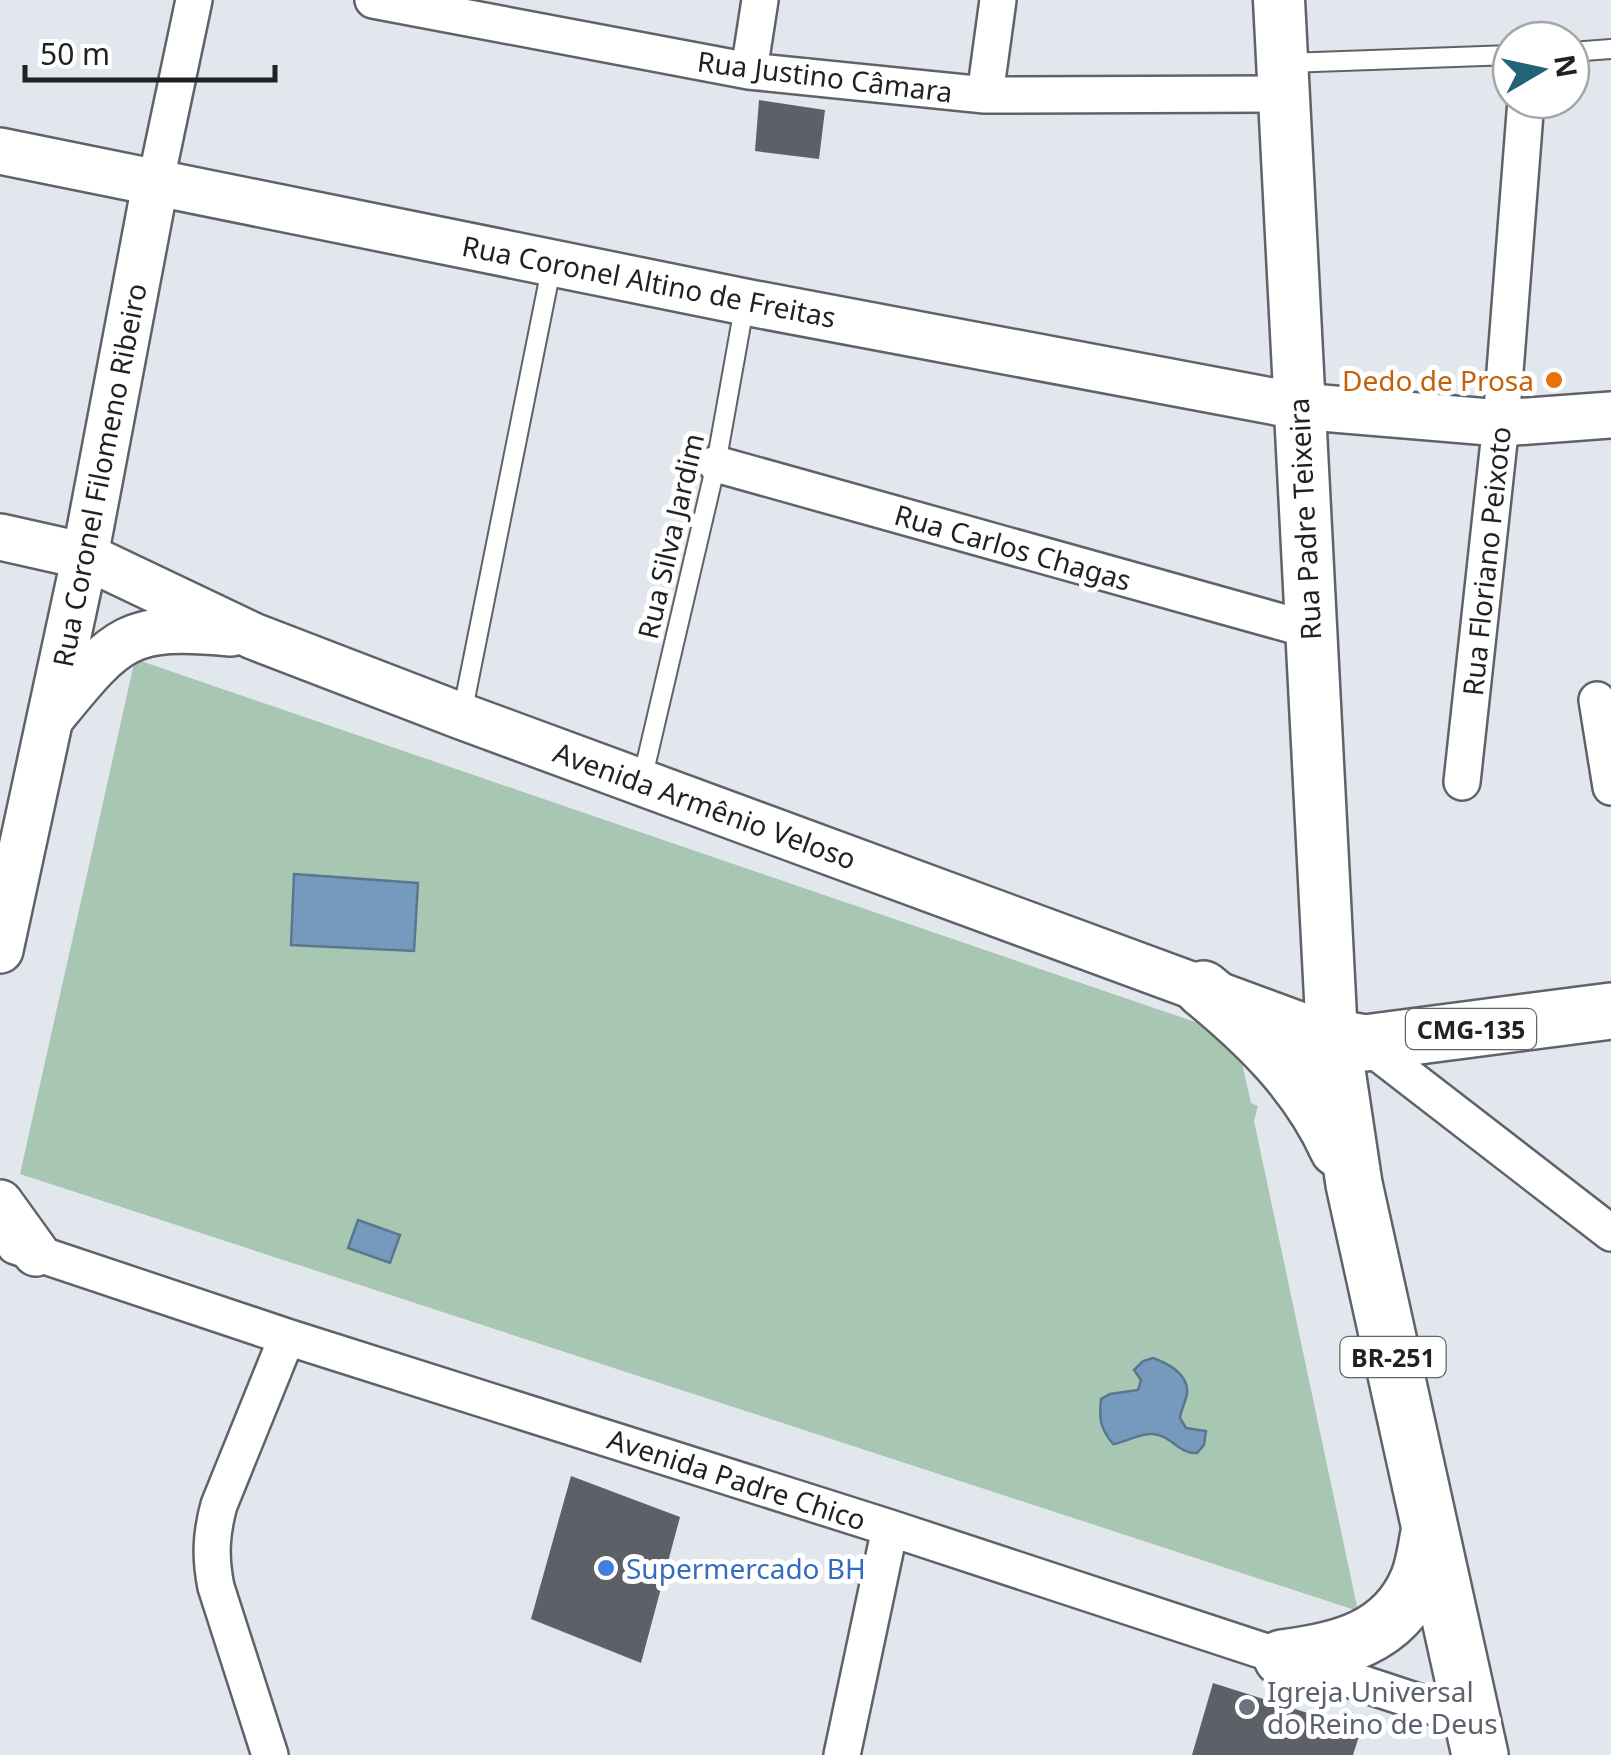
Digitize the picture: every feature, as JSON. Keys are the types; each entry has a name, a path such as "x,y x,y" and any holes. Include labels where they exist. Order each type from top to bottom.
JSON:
{"main road":[{"name":"Rua Padre Teixeira","path":"1278,0 1310,630 1348,1040"},
{"path":"1203,989 1256,1032 1294,1076 1328,1126 1354,1184"},
{"name":"CMG-135","path":"1348,1040 1611,1011"},
{"name":"BR-251","path":"1348,1040 1354,1184 1477,1738"},
{"path":"1282,1658 1331,1652 1380,1631 1401,1610 1419,1578 1430,1530"}],"street":[{"name":"Rua Coronel Filomeno Ribeiro","path":"3,922 85,556 194,0"},
{"path":"748,71 760,0"},
{"path":"985,95 998,0"},
{"name":"Rua Justino Câmara","path":"387,1 748,71 985,95 1282,79"},
{"name":"Rua Floriano Peixoto","path":"1462,782 1501,423 1524,120"},
{"name":"Rua Coronel Altino de Freitas","path":"0,151 745,302 1298,406 1501,423 1611,415"},
{"name":"Rua Carlos Chagas","path":"716,464 1310,630"},
{"name":"Avenida Armênio Veloso","path":"0,537 85,556 253,636 1348,1040"},
{"path":"50,720 97,662 126,639 156,631 194,630 253,636"},
{"path":"1596,700 1611,787"},
{"path":"1348,1040 1611,1233"},
{"path":"0,1204 18,1247"},
{"name":"Avenida Padre Chico","path":"18,1247 1282,1658 1477,1738"},
{"path":"270,1755 210,1561 212,1533 287,1337"},
{"path":"841,1754 890,1528"}],"lane":[{"path":"1282,79 1491,57"},
{"path":"462,716 552,263"},
{"name":"Rua Silva Jardim","path":"642,782 716,464 745,302"}],"green space":[{"path":"135,659 1236,1036 1251,1103 1258,1106 1254,1121 1358,1611 20,1174"}],"water":[{"path":"294,874 418,883 414,951 291,945"},
{"path":"358,1220 400,1235 390,1263 348,1248"},
{"path":"1153,1358 1181,1375 1187,1386 1180,1418 1186,1428 1206,1431 1204,1445 1197,1453 1153,1434 1113,1444 1103,1428 1101,1399 1138,1390 1141,1380 1134,1370"}],"building":[{"path":"759,100 825,110 819,159 755,151"},
{"name":"Supermercado BH","path":"571,1476 680,1517 641,1663 531,1619"},
{"name":"Igreja Universal do Reino de Deus","path":"1213,1683 1361,1730 1353,1755 1192,1755"}],"place":[{"name":"Dedo de Prosa","path":"1554,380"},
{"name":"Supermercado BH","path":"606,1568"},
{"name":"Igreja Universal do Reino de Deus","path":"1247,1707"}]}
